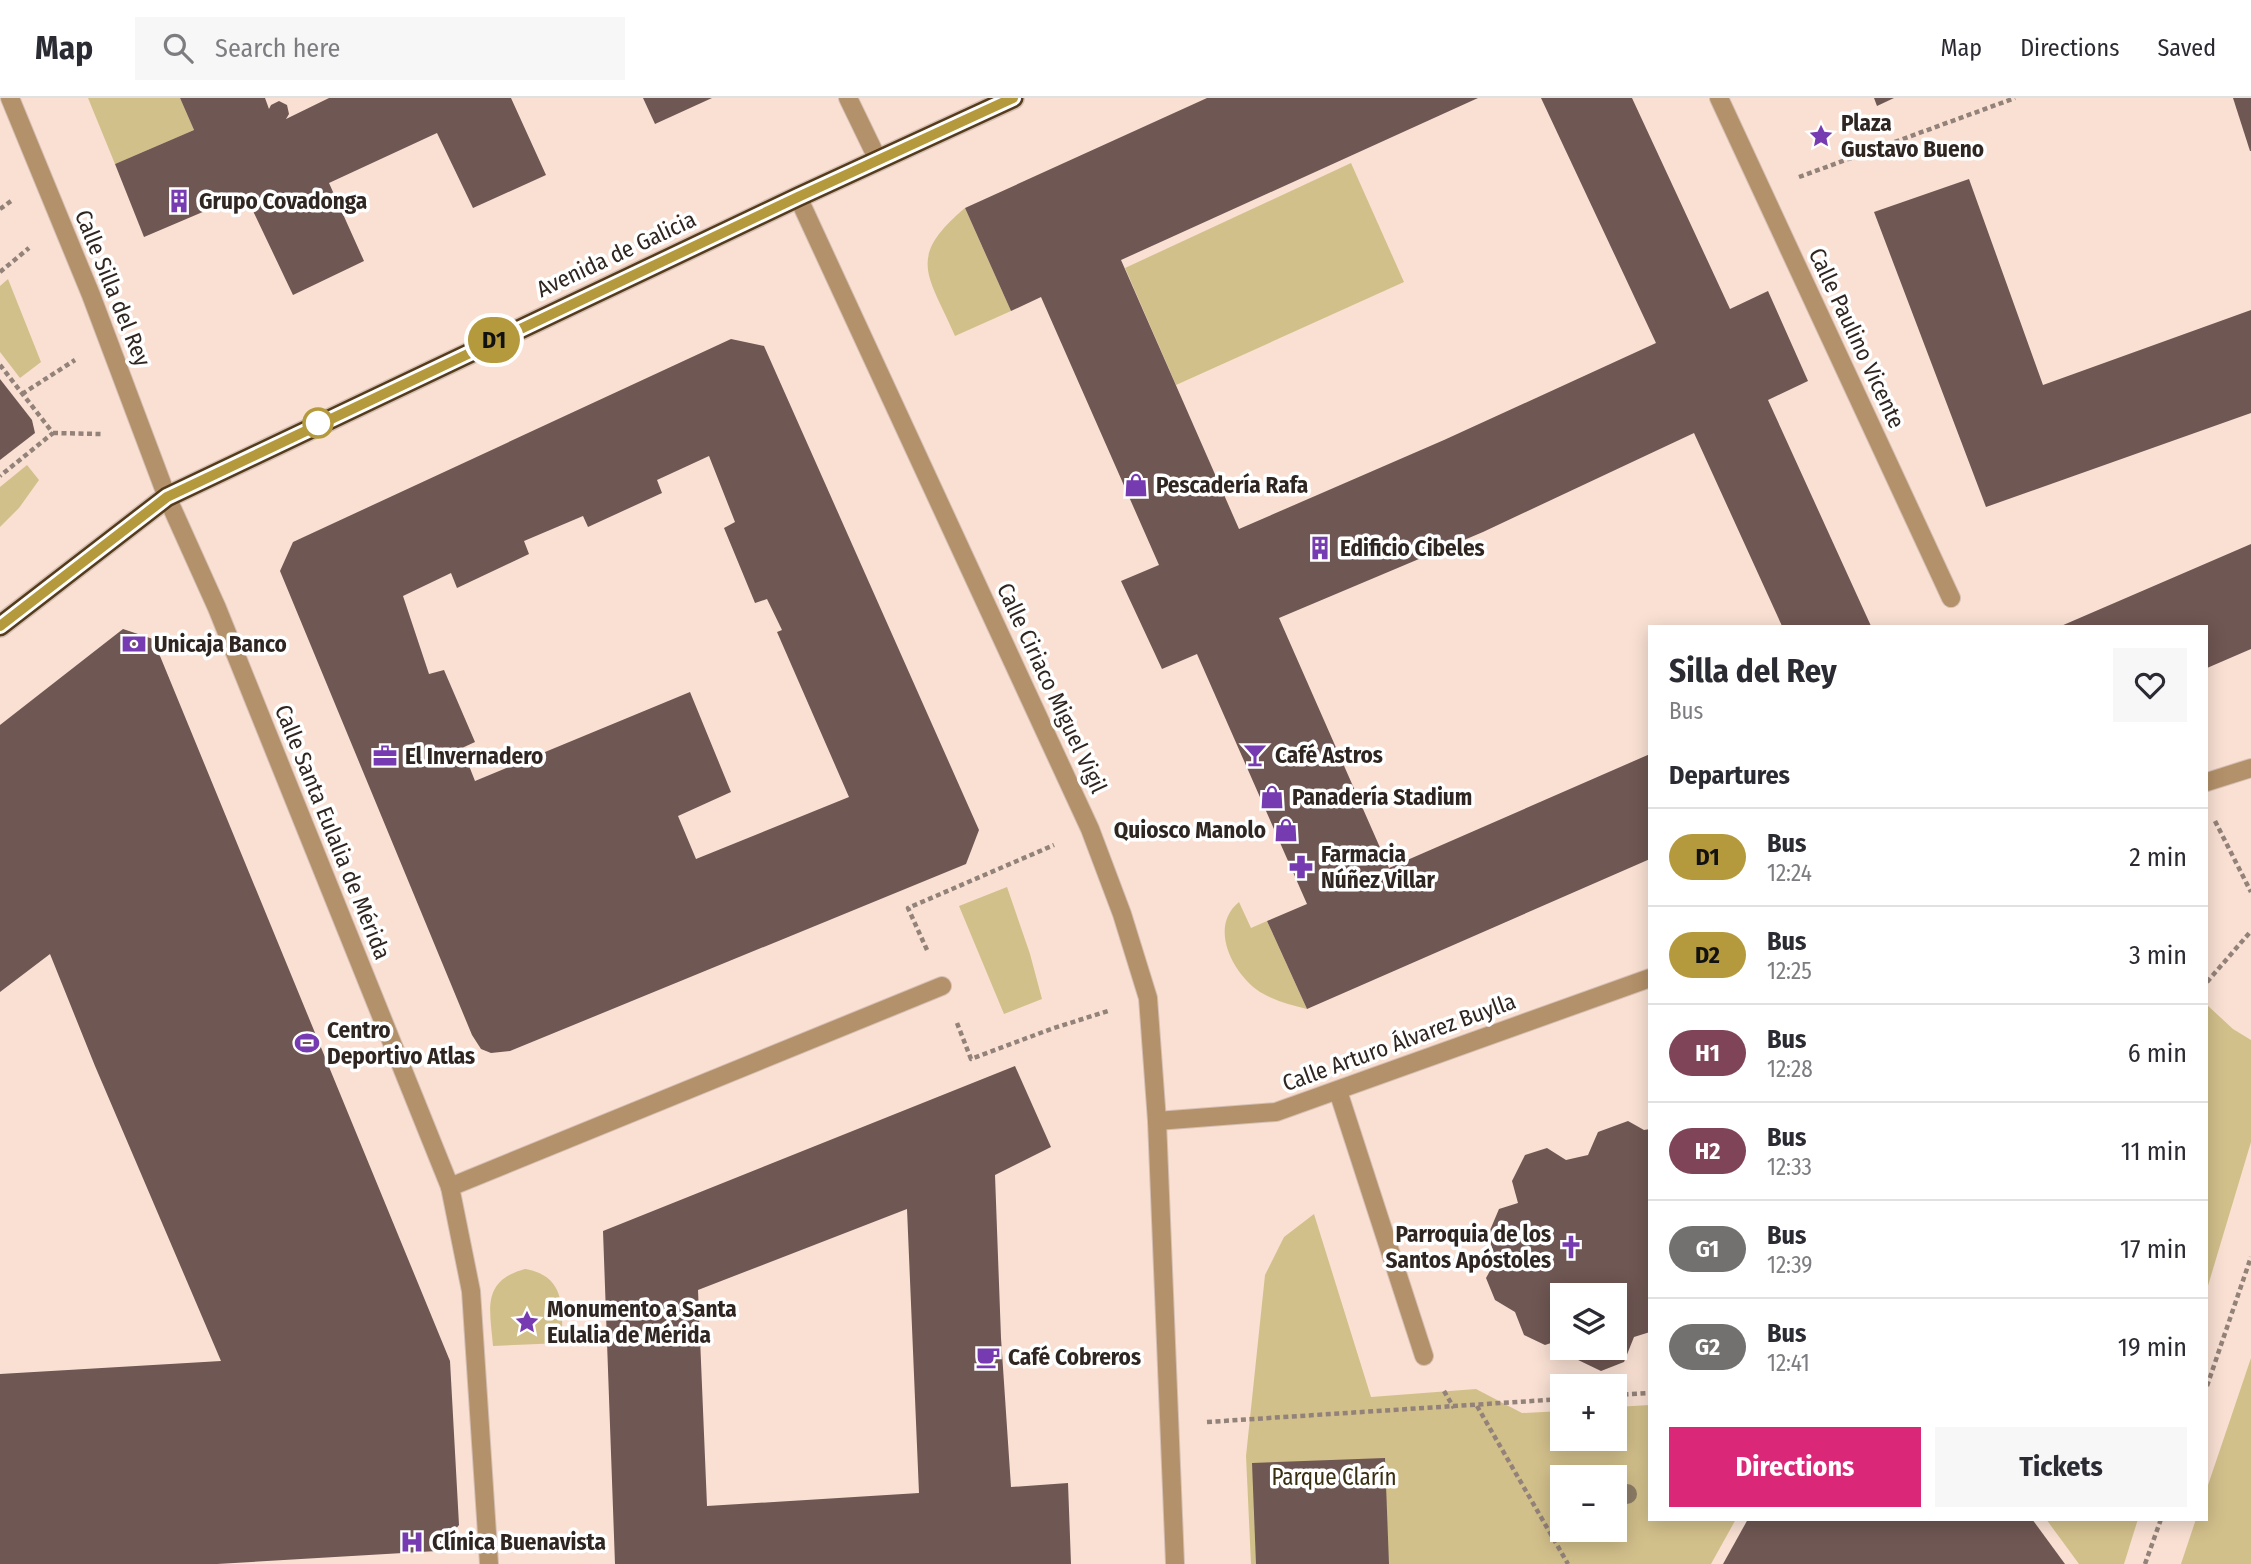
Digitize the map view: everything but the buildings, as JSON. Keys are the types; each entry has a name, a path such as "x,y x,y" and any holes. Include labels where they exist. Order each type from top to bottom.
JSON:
{"highway":[{"name":"Avenida de Galicia","path":"0,626 167,497 798,197 1013,98"}],"street":[{"name":"Calle Silla del Rey","path":"10,98 108,340 167,497"},
{"path":"848,98 878,160"},
{"name":"Calle Paulino Vicente","path":"1719,98 1951,598"},
{"name":"Calle Ciriaco Miguel Vigil","path":"798,197 1090,829 1122,914 1148,998 1157,1121 1175,1564"},
{"name":"Calle Santa Eulalia de Mérida","path":"167,497 217,608 450,1187 471,1291 489,1564"},
{"path":"2208,782 2251,768"},
{"name":"Calle Arturo Álvarez Buylla","path":"1157,1121 1276,1112 1648,979"},
{"path":"450,1187 942,986"},
{"path":"1338,1091 1424,1356"}],"path":[{"path":"1762,190 2015,98"},
{"path":"22,394 108,340"},
{"path":"0,365 53,433 0,476"},
{"path":"2213,815 2251,892"},
{"path":"1090,829 908,908 971,1059 1051,1029 1148,998"},
{"path":"2208,981 2251,931"},
{"path":"2208,1383 2251,1257"},
{"path":"1627,1394 1648,1393"},
{"path":"1170,1425 1550,1400"},
{"path":"1476,1406 1568,1564"},
{"path":"2145,1564 2160,1521"}],"green space":[{"path":"88,98 180,98 194,130 115,164"},
{"path":"1351,163 1404,282 1176,385 1125,268"},
{"path":"965,208 1011,311 955,336 931,281 929,254 935,240"},
{"path":"8,279 41,362 20,378 0,352 0,286"},
{"path":"27,465 39,480 19,508 0,527 0,487"},
{"path":"1007,887 1042,999 1004,1014 959,906"},
{"path":"1239,902 1251,928 1267,921 1307,1009 1260,992 1233,962 1225,937 1225,924 1230,912"},
{"path":"2208,1006 2233,1029 2251,1040 2251,1142 2208,1286"},
{"name":"Parque Clarín","path":"1314,1214 1371,1397 1476,1389 1522,1413 1550,1412 1550,1451 1627,1451 1627,1406 1648,1405 1648,1521 1735,1521 1711,1564 1251,1564 1246,1456 1265,1275 1284,1237"},
{"path":"525,1269 539,1273 555,1287 561,1306 562,1343 493,1346 491,1298 501,1281"},
{"path":"2251,1358 2251,1564 2181,1564 2195,1521 2208,1521 2208,1485"},
{"path":"2047,1521 2137,1521 2124,1564 2079,1564"}],"bus line":[{"name":"D1","path":"0,626 167,497 325,420 1013,98"}],"place":[{"name":"Plaza Gustavo Bueno","path":"1821,136"},
{"name":"Grupo Covadonga","path":"179,201"},
{"name":"Pescadería Rafa","path":"1136,485"},
{"name":"Edificio Cibeles","path":"1320,548"},
{"name":"Unicaja Banco","path":"134,644"},
{"name":"Café Astros","path":"1255,755"},
{"name":"El Invernadero","path":"385,756"},
{"name":"Panadería Stadium","path":"1272,797"},
{"name":"Quiosco Manolo","path":"1286,830"},
{"name":"Farmacia Núñez Villar","path":"1301,867"},
{"name":"Centro Deportivo Atlas","path":"307,1043"},
{"name":"Parroquia de los Santos Apóstoles","path":"1571,1247"},
{"name":"Monumento a Santa Eulalia de Mérida","path":"527,1322"},
{"name":"Café Cobreros","path":"988,1357"},
{"name":"Clínica Buenavista","path":"412,1542"}]}
